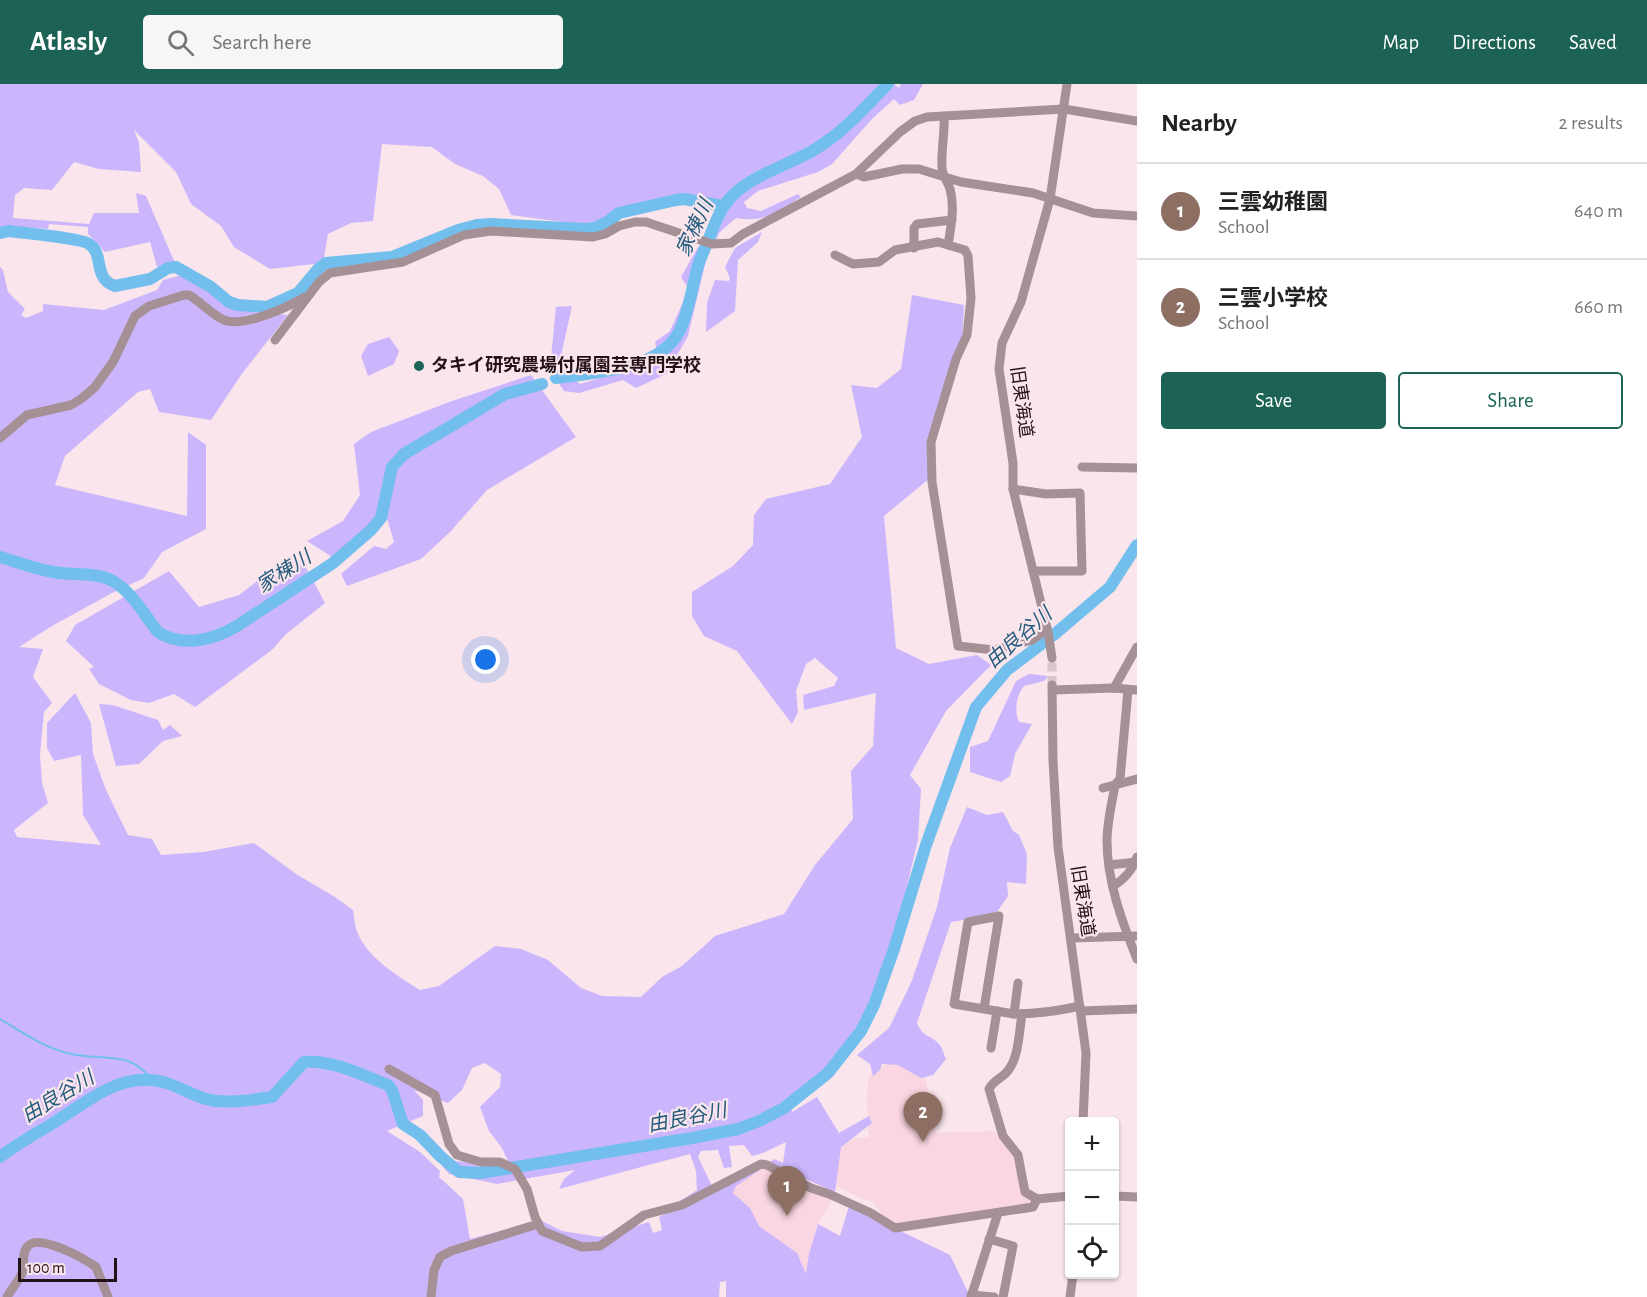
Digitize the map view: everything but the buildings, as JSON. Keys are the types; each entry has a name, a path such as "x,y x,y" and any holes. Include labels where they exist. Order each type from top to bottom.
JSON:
{"street":[{"name":"旧東海道","path":"1052,658 1048,631 1013,489 999,356 1002,343 1021,302 1050,199 1067,84"},
{"path":"275,340 310,294 330,273 403,262 455,238 476,232 593,237 626,224 646,222 708,242 731,243 743,234 856,174 900,132 927,117 1064,109 1137,121"},
{"path":"944,116 942,169 950,189 952,220 948,245"},
{"path":"856,174 864,177 902,169 919,169 961,182 1013,188 1093,213 1137,216"},
{"path":"914,248 914,228 917,224 952,220"},
{"path":"835,255 853,264 879,262 895,250 938,243 965,250 969,262 971,298 967,336 956,359 931,442 932,482 958,646 994,650 1032,640 1048,631"},
{"path":"0,438 27,415 71,405 95,387 113,362 135,316 149,306 189,295 220,318 234,323 253,319 310,294"},
{"path":"1082,467 1137,468"},
{"path":"1013,489 1046,494 1080,493 1082,571 1033,572"},
{"path":"1137,647 1114,688 1133,690 1121,745 1121,768 1115,785 1107,839 1113,886 1132,937 1137,959"},
{"name":"旧東海道","path":"1083,1117 1086,1053 1058,847 1053,761 1053,688 1114,688"},
{"path":"1103,788 1137,779"},
{"path":"1109,865 1136,860"},
{"path":"1113,886 1120,882 1136,860"},
{"path":"984,1009 999,916 968,922 954,1004 984,1009 1018,1014 1081,1009 1137,1009"},
{"path":"1071,938 1132,937"},
{"path":"1018,983 1018,1014 1012,1064 1007,1073 991,1084 989,1089 1003,1136 1018,1155 1025,1192 1037,1199 1065,1196"},
{"path":"991,1048 997,1011"},
{"path":"389,1069 435,1095 449,1144 457,1155 481,1162 500,1162 515,1169 527,1189 537,1224 542,1231 582,1247 600,1246 644,1215 682,1205 761,1164 871,1213 895,1228 1033,1208 1037,1199"},
{"path":"1119,1196 1137,1197"},
{"path":"994,1297 971,1296 998,1213"},
{"path":"431,1297 434,1270 440,1257 451,1251 537,1224"},
{"path":"989,1239 1012,1246 1004,1297"},
{"path":"7,1297 22,1274 26,1248 31,1243 41,1241 54,1245 96,1267 108,1297"},
{"path":"1070,1297 1072,1279"}],"shaded area":[{"path":"0,84 894,84 899,88 901,84 923,84 914,100 900,105 894,99 872,119 832,164 818,172 758,191 744,202 747,208 761,211 798,194 801,197 778,212 763,218 736,218 719,233 716,241 714,236 728,211 724,207 708,211 696,197 675,198 591,226 511,215 499,189 483,176 455,164 432,147 382,144 373,221 351,223 328,234 323,263 270,269 234,247 221,226 191,204 176,172 134,130 139,143 141,172 99,169 74,162 52,190 24,188 15,195 13,218 89,224 94,213 139,213 136,193 146,196 175,263 157,267 150,242 105,252 88,234 88,227 49,224 48,229 11,226 0,231"},
{"path":"762,232 758,242 738,260 735,311 706,332 707,303 715,280 729,281 725,267 735,248"},
{"path":"698,247 708,252 688,336 666,374 636,388 623,380 579,393 564,391 546,365 551,358 556,307 572,306 559,365 580,384 659,361 655,342 670,331 689,289 681,277"},
{"path":"0,267 3,270 8,292 25,309 21,315 26,318 43,311 43,304 104,310 157,290 163,280 189,273 242,310 288,315 241,375 211,420 159,412 150,389 138,392 65,456 55,485 187,516 188,432 206,445 206,529 162,552 144,578 52,626 19,647 43,649 33,677 52,703 44,712 40,754 42,783 48,803 14,830 17,837 101,845 83,815 81,755 54,761 47,748 47,723 75,693 91,723 93,754 106,790 128,835 152,839 161,855 203,852 254,843 296,874 353,910 358,934 369,951 385,966 420,990 439,986 495,946 521,949 548,960 581,988 602,996 641,997 662,977 682,966 715,936 784,914 815,865 853,819 851,771 873,746 876,693 804,710 803,695 834,686 838,678 815,658 806,664 796,691 798,712 792,724 737,651 704,636 692,616 692,592 733,566 753,545 754,515 766,499 830,484 862,437 851,385 877,388 901,369 912,295 964,305 962,343 927,440 930,478 884,516 896,648 929,664 977,655 991,665 946,711 910,775 921,789 918,840 899,919 861,1025 824,1071 790,1096 792,1112 817,1097 839,1133 869,1116 872,1123 841,1147 835,1192 769,1163 774,1159 783,1163 786,1142 752,1156 744,1145 729,1146 732,1167 724,1168 718,1150 701,1151 698,1157 712,1186 669,1208 697,1190 696,1171 690,1154 559,1189 564,1179 575,1170 497,1184 449,1174 442,1166 450,1161 509,1163 502,1148 489,1131 480,1107 500,1087 501,1074 485,1063 472,1068 462,1090 448,1103 414,1090 423,1100 423,1116 387,1131 420,1152 440,1171 439,1177 463,1199 470,1239 540,1220 562,1231 600,1237 649,1222 653,1233 662,1230 659,1217 762,1165 761,1169 736,1186 733,1193 750,1208 759,1226 797,1253 806,1274 818,1224 840,1236 849,1206 950,1255 969,1294 968,1297 726,1297 726,1281 720,1282 719,1297 0,1297"},
{"path":"389,337 399,351 394,364 368,376 361,356 368,344"},
{"path":"531,375 576,437 487,490 450,532 421,559 347,586 341,574 374,546 386,549 394,542 384,508 363,535 337,560 307,541 343,521 360,495 354,444 371,432 452,401"},
{"path":"289,557 303,562 325,603 285,635 273,649 195,707 174,694 149,703 131,700 99,684 89,669 94,667 66,641 75,625 169,571 199,607 239,595"},
{"path":"1029,674 1048,676 1044,681 1024,686 1019,694 1016,708 1017,718 1019,722 1032,724 1015,754 1010,776 1001,782 970,772 970,747 988,741 1016,681"},
{"path":"99,704 113,705 158,720 163,730 170,725 182,736 163,741 139,764 116,766"},
{"path":"967,807 987,815 1003,812 1013,831 1019,835 1027,854 1026,884 1007,882 1008,896 995,915 951,922 917,1023 921,1031 939,1044 946,1059 933,1075 921,1078 898,1065 882,1064 880,1070 873,1076 870,1064 857,1055 889,1028 911,983 937,907 950,848"},
{"path":"890,1062 925,1076 935,1133 999,1131 1016,1155 1024,1192 1035,1202 896,1225 885,1219 873,1202 832,1184 837,1144 846,1139 869,1137 867,1097 869,1077"},
{"path":"761,1165 834,1197 817,1225 807,1277 722,1186"}],"waterway":[{"name":"家棟川","path":"556,378 624,367 657,355 670,345 679,332 688,308 700,260 718,216 729,199 752,181 814,150 835,136 888,84"},
{"path":"0,233 9,231 51,236 89,244 97,254 103,277 115,286 150,279 168,268 176,267 211,287 229,302 238,305 267,307 298,293 326,263 392,257 458,230 477,225 585,229 595,228 619,213 676,200 684,199 723,206"},
{"name":"家棟川","path":"0,557 46,571 94,575 109,579 128,593 158,632 167,637 187,641 218,635 237,626 333,563 371,530 381,518 392,467 404,454 505,394 542,384"},
{"name":"由良谷川","path":"0,1157 88,1100 124,1083 137,1080 158,1081 196,1096 228,1102 272,1097 304,1062 326,1063 388,1085 392,1090 403,1124 420,1135 459,1172 480,1173 738,1129 784,1108 828,1073 861,1031 874,1005 926,845 976,707 1007,670 1056,633 1110,587 1137,545"},
{"path":"0,1019 52,1048 71,1054 115,1058 135,1064 152,1080"}],"tunnel":[{"path":"1052,658 1052,685"}],"place":[{"name":"タキイ研究農場付属園芸専門学校","path":"419,366"},
{"name":"三雲小学校","path":"923,1142"},
{"name":"三雲幼稚園","path":"787,1216"}]}
